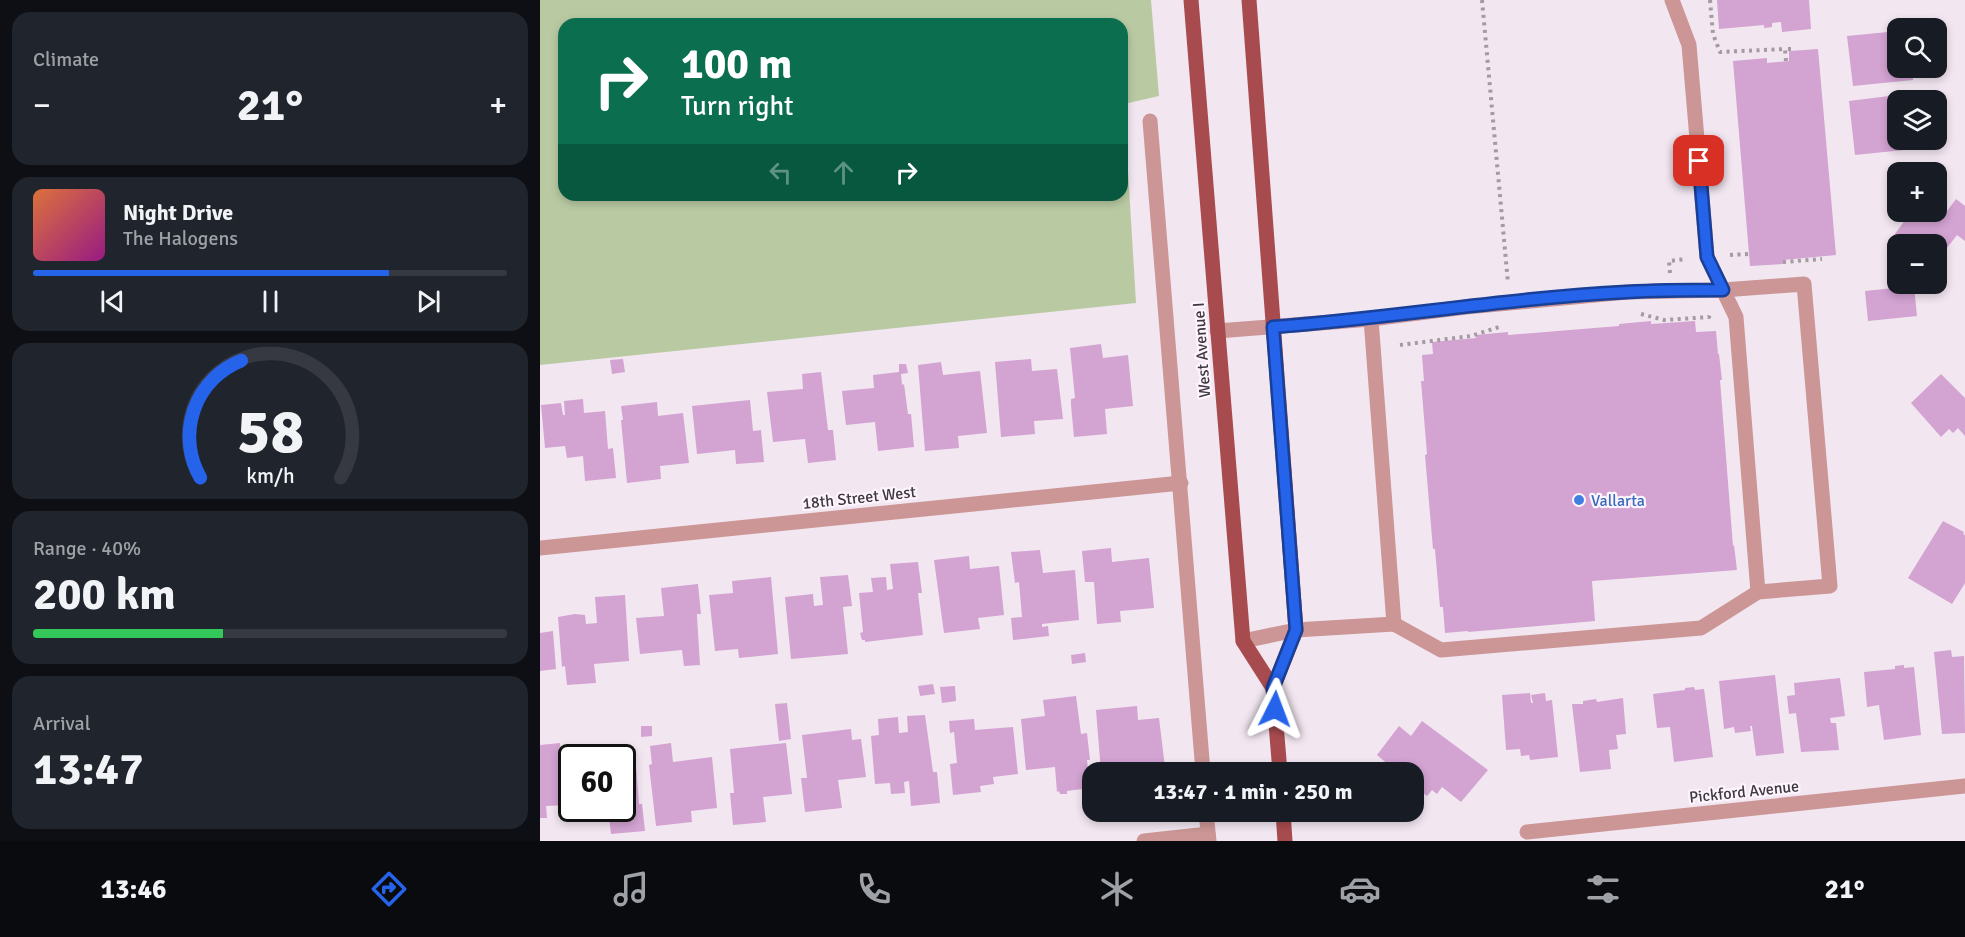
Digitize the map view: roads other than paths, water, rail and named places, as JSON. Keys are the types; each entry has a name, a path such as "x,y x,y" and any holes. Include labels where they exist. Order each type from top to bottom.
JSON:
{"main road":[{"name":"West Avenue I","path":"1191,0 1243,641 1273,688"},
{"name":"West Avenue I","path":"1249,0 1296,630 1273,688 1279,762"},
{"path":"1284,822 1285,841"}],"street":[{"path":"1672,0 1689,45 1707,257 1736,317 1758,592"},
{"path":"1150,122 1202,762"},
{"path":"1217,331 1371,319 1627,292 1723,290 1804,284 1830,586 1758,592 1701,628 1441,650 1394,624 1296,630 1243,641"},
{"path":"1371,319 1394,624"},
{"name":"18th Street West","path":"540,548 1181,483"},
{"name":"Pickford Avenue","path":"1527,832 1965,786"},
{"path":"1144,841 1208,838 1207,822"}],"place":[{"name":"Vallarta","path":"1579,500"}]}
